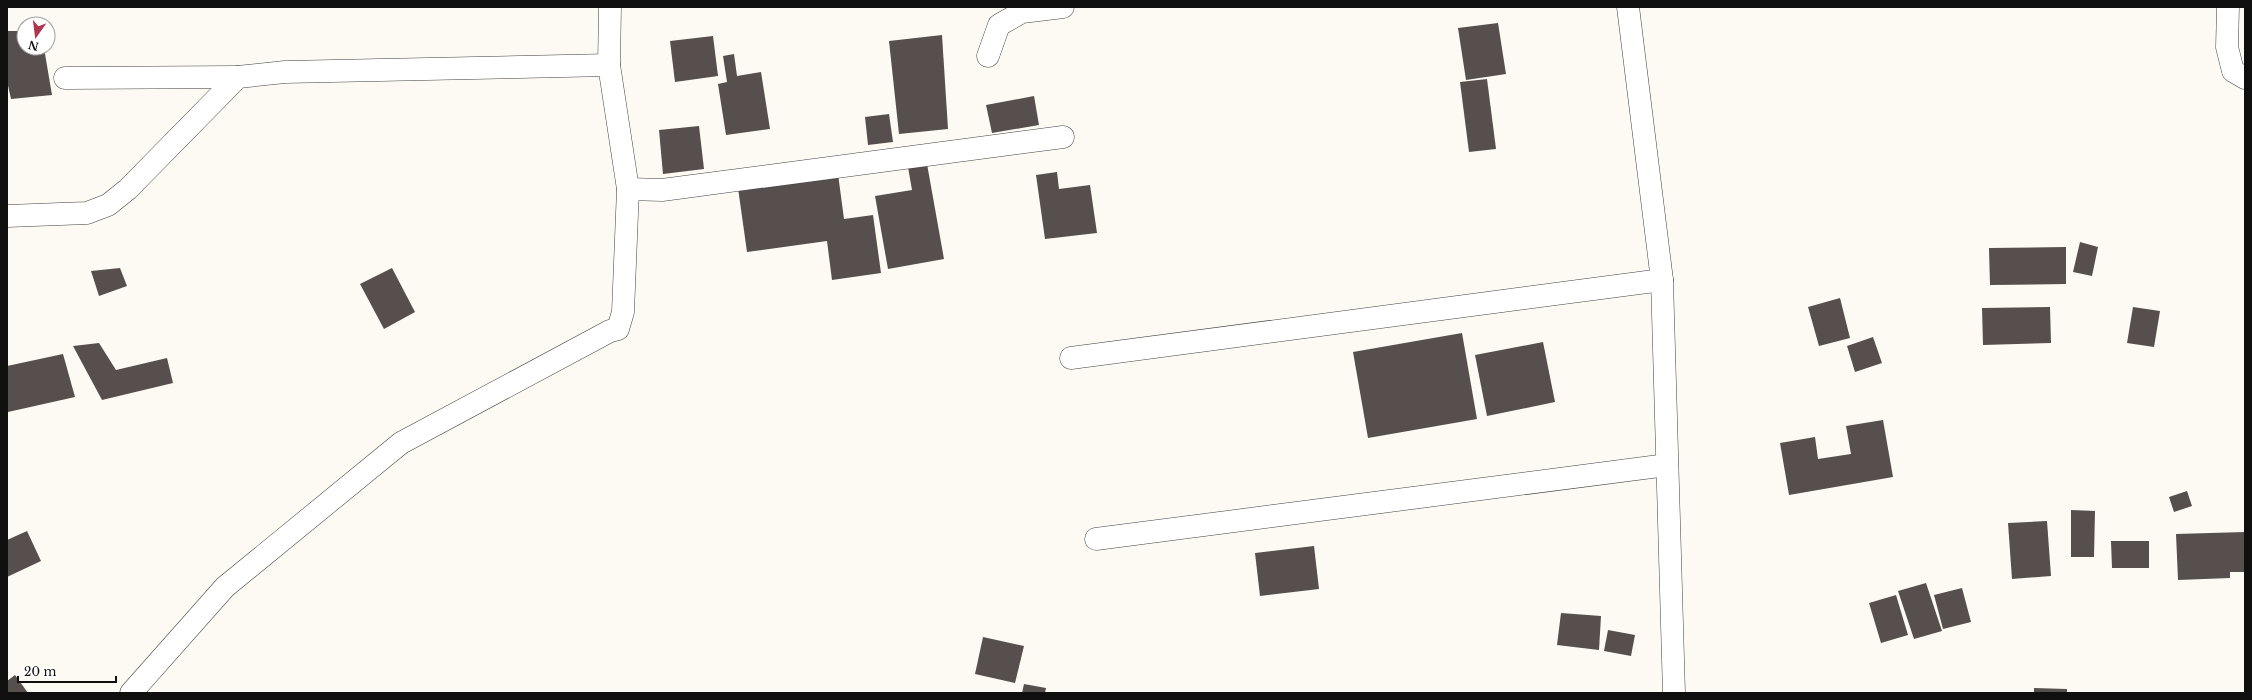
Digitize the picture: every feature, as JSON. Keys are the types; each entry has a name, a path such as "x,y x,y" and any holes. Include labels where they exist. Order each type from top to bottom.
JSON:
{"street":[{"path":"131,693 225,587 401,443 610,331 618,329 623,312 628,189 609,65 610,7"},
{"path":"988,56 1000,25 1022,12 1063,7"},
{"path":"1628,7 1662,280 1674,693"},
{"path":"2228,7 2228,48 2233,71 2245,78"},
{"path":"65,78 238,77 285,72 609,65"},
{"path":"7,216 87,213 108,205 128,189 238,77"},
{"path":"628,189 662,190 1063,137"},
{"path":"1071,358 1662,280"},
{"path":"1096,539 1667,465"}],"building":[{"path":"1498,23 1506,74 1466,80 1458,28"},
{"path":"7,31 16,31 16,56 45,56 52,95 11,99 7,81"},
{"path":"942,35 948,129 899,134 889,41"},
{"path":"713,36 718,76 675,82 670,41"},
{"path":"734,54 737,76 761,72 770,129 726,135 718,84 727,82 723,56"},
{"path":"1487,79 1496,149 1469,152 1460,82"},
{"path":"1034,96 1039,125 992,133 986,105"},
{"path":"889,114 893,142 868,145 865,117"},
{"path":"699,126 704,169 663,174 659,130"},
{"path":"927,164 944,259 888,269 875,196 912,190 908,167"},
{"path":"1057,172 1059,189 1090,185 1097,233 1045,239 1036,175"},
{"path":"838,174 844,219 873,215 881,273 832,280 827,241 747,252 738,188"},
{"path":"2080,242 2098,247 2092,276 2073,272"},
{"path":"2066,247 2066,284 1990,285 1989,248"},
{"path":"120,268 127,286 99,296 91,271"},
{"path":"392,268 415,312 384,329 360,284"},
{"path":"1840,298 1850,338 1819,346 1808,307"},
{"path":"2050,307 2051,343 1983,345 1982,308"},
{"path":"2133,307 2160,311 2154,347 2127,343"},
{"path":"1462,333 1477,419 1368,438 1353,352"},
{"path":"1873,337 1882,363 1855,372 1847,346"},
{"path":"1543,342 1555,402 1487,416 1475,355"},
{"path":"99,343 116,370 167,358 173,383 102,400 73,346"},
{"path":"63,354 75,397 8,412 7,366"},
{"path":"1883,420 1893,477 1789,495 1780,443 1815,437 1818,459 1851,454 1846,426"},
{"path":"2187,491 2192,506 2174,512 2169,497"},
{"path":"2071,510 2095,511 2094,557 2071,557"},
{"path":"2047,521 2051,576 2012,579 2008,523"},
{"path":"27,531 41,561 7,577 7,540"},
{"path":"2245,532 2245,572 2230,572 2230,578 2178,580 2176,534"},
{"path":"2111,541 2149,541 2149,568 2112,568"},
{"path":"1314,546 1319,589 1260,596 1255,553"},
{"path":"1926,583 1942,631 1914,639 1898,591"},
{"path":"1962,588 1971,622 1943,629 1934,595"},
{"path":"1896,595 1908,635 1881,643 1869,603"},
{"path":"1561,613 1601,616 1599,650 1557,645"},
{"path":"1608,630 1635,635 1631,656 1604,651"},
{"path":"983,637 1024,646 1015,683 975,674"},
{"path":"15,675 28,693 7,693 7,681"},
{"path":"1024,684 1046,688 1045,693 1022,693"},
{"path":"2034,688 2067,689 2067,693 2034,693"}]}
